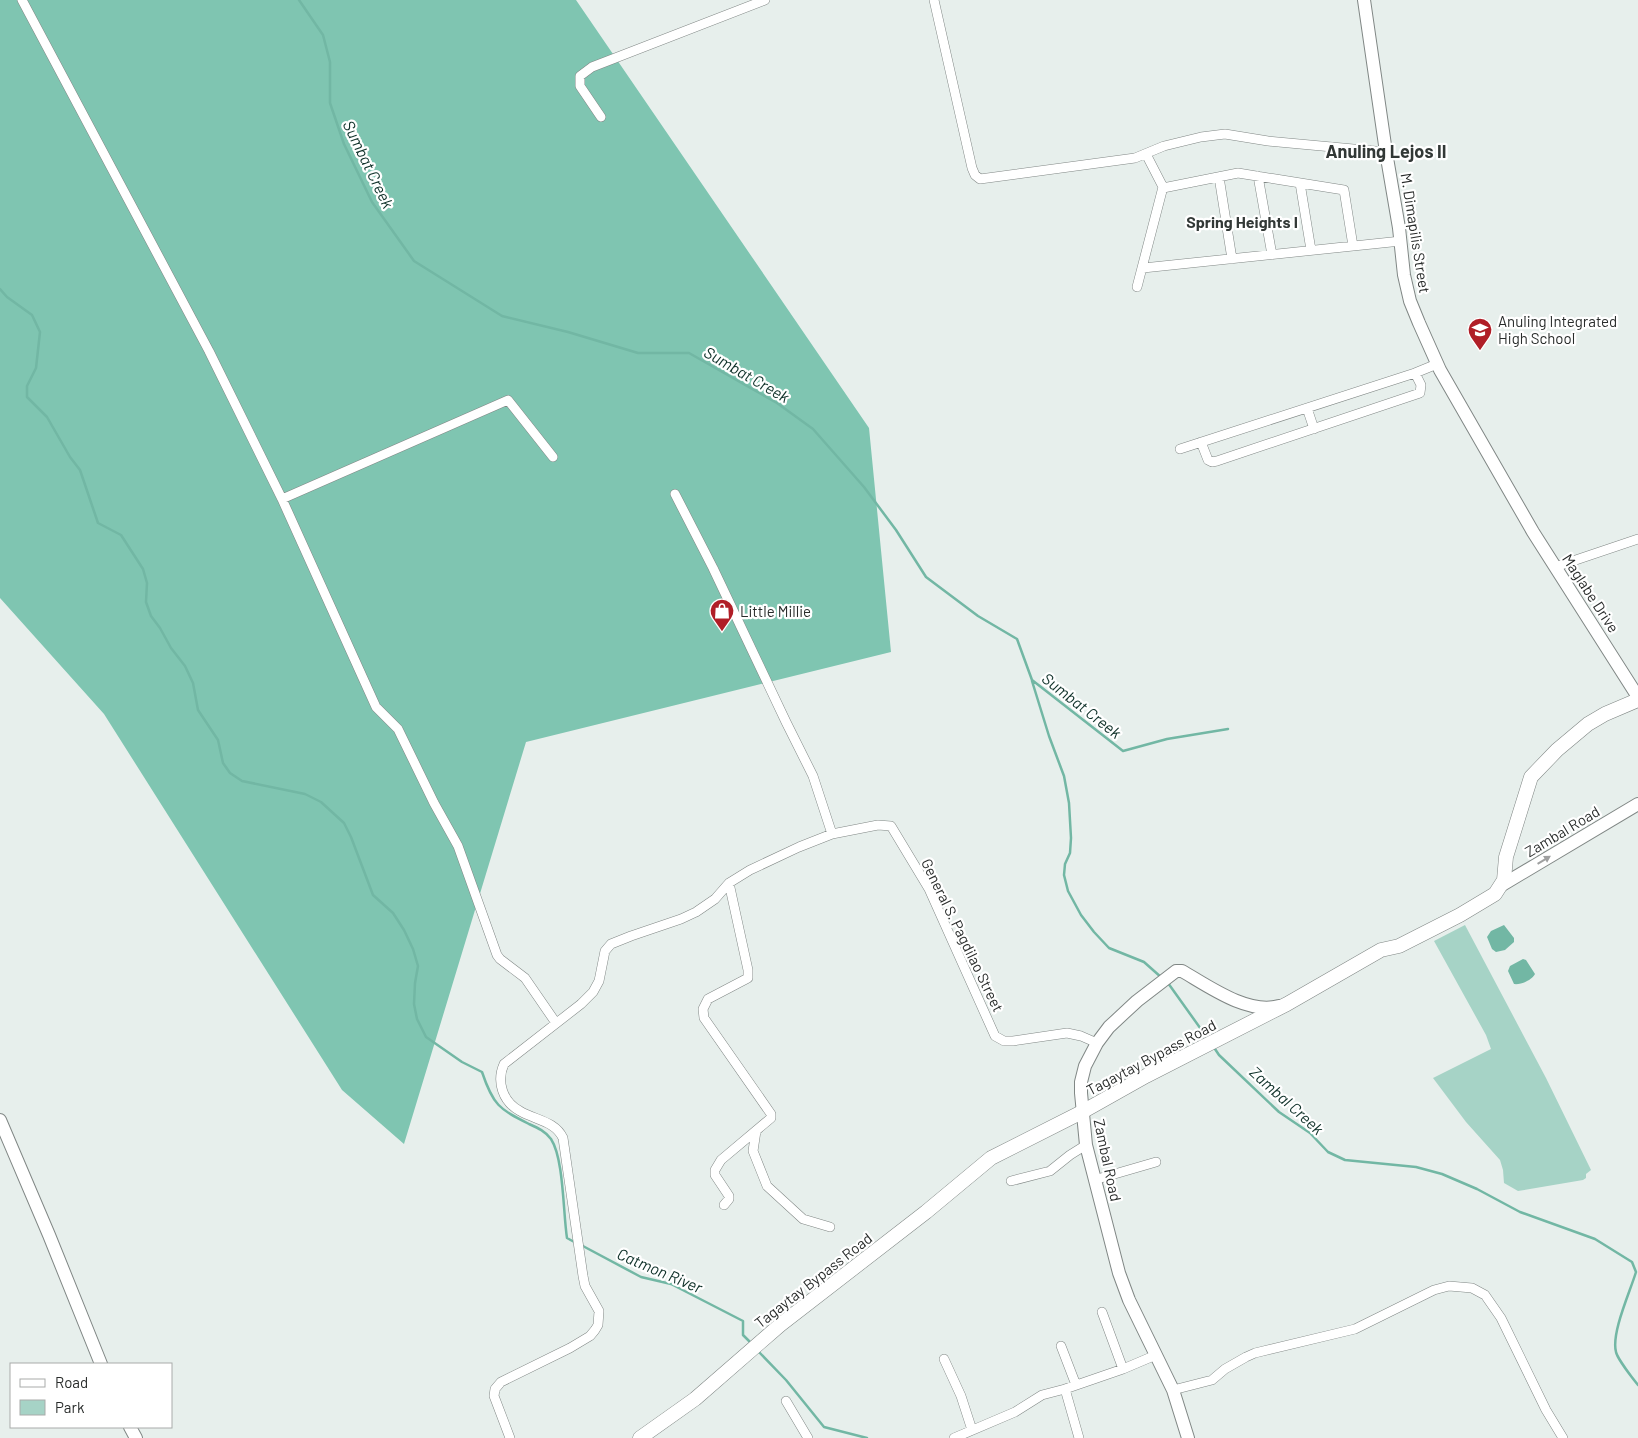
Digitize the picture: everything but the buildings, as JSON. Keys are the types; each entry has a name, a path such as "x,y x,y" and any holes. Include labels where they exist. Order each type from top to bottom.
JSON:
{"main road":[{"path":"1502,885 1506,871 1506,858 1531,778 1557,750 1588,724 1638,699"},
{"name":"Tagaytay Bypass Road","path":"640,1438 695,1399 780,1325 926,1212 991,1158 1287,1004 1381,950 1399,946 1480,904 1495,894 1502,885"}],"street":[{"path":"22,0 209,351 282,499 373,701 380,712 398,729 434,803 458,846 497,955 525,978 556,1023"},
{"path":"601,117 580,86 580,76 592,67 765,0"},
{"path":"934,0 972,168 975,175 980,179 1135,158 1164,146 1201,137 1225,134 1268,141 1386,152"},
{"name":"M. Dimapilis Street","path":"1364,0 1401,241 1404,275 1410,301 1437,364 1533,532"},
{"path":"1137,287 1163,188 1146,154"},
{"path":"1163,188 1238,173 1344,190 1353,246"},
{"path":"1258,176 1272,255"},
{"path":"1219,177 1232,259"},
{"path":"1300,183 1311,250"},
{"path":"1143,268 1401,241"},
{"path":"1180,449 1415,373 1437,364"},
{"path":"1201,442 1208,460 1212,462 1420,393 1421,385 1415,373"},
{"path":"282,499 508,400 553,457"},
{"path":"1307,408 1314,429"},
{"path":"675,494 713,568 813,776 832,834"},
{"name":"Maglabe Drive","path":"1533,532 1638,699"},
{"path":"1555,567 1638,539"},
{"name":"Zambal Road","path":"1502,885 1638,804"},
{"name":"General S. Pagdilao Street","path":"510,1438 494,1396 495,1389 501,1382 590,1336 598,1325 599,1312 585,1286 575,1231 563,1138 560,1131 549,1123 520,1111 511,1104 503,1093 500,1072 504,1064 581,1004 596,987 604,956 611,944 696,912 715,899 729,883 750,870 832,834 878,825 891,826 928,889 995,1036 999,1039 1013,1041 1067,1033 1081,1036 1097,1043"},
{"path":"724,1205 729,1196 715,1176 715,1170 721,1160 771,1118 770,1111 704,1018 703,1008 708,999 748,978 748,970 729,883"},
{"name":"Zambal Road","path":"1188,1438 1173,1390 1129,1300 1118,1273 1086,1145 1082,1112 1082,1076 1097,1043 1114,1021 1176,971 1180,971 1230,998 1257,1008 1274,1008 1287,1004"},
{"path":"0,1120 101,1363"},
{"path":"756,1131 753,1151 767,1186 802,1219 830,1227"},
{"path":"1011,1181 1050,1171 1070,1154 1086,1145"},
{"path":"1094,1180 1156,1162"},
{"path":"1173,1390 1212,1380 1225,1369 1255,1353 1355,1328 1434,1290 1449,1286 1472,1288 1485,1295 1501,1318 1546,1410 1563,1438"},
{"path":"1102,1312 1123,1369"},
{"path":"1061,1346 1076,1385"},
{"path":"954,1438 1015,1412 1042,1395 1123,1369 1156,1355"},
{"path":"944,1358 961,1396 972,1430"},
{"path":"1065,1389 1079,1438"},
{"path":"786,1401 808,1438"}],"green space":[{"path":"1465,925 1546,1078 1591,1170 1583,1180 1518,1191 1504,1183 1500,1160 1466,1122 1433,1078 1491,1049 1486,1035 1434,941"}],"shaded area":[{"path":"0,0 576,0 869,428 891,652 526,742 404,1144 342,1090 104,714 0,598"},
{"path":"1504,925 1514,938 1514,942 1505,950 1496,952 1492,949 1487,937 1491,931"},
{"path":"1523,959 1526,960 1535,974 1526,982 1514,984 1508,971 1510,966"}],"waterway":[{"name":"Sumbat Creek","path":"299,0 323,35 330,62 330,103 344,144 372,202 414,261 502,316 568,332 638,353 689,353 777,403 813,429 864,487 896,530 926,577 978,616 1017,639 1032,680 1123,751 1167,739 1228,729"},
{"name":"Catmon River","path":"0,289 7,297 32,315 40,332 36,368 27,386 27,397 47,417 70,457 80,470 98,523 121,535 143,569 147,583 146,602 151,616 185,666 193,683 198,710 218,740 223,763 230,773 242,781 305,794 321,802 344,823 373,895 393,913 413,949 418,966 414,1004 417,1019 426,1037 462,1062 482,1072 490,1092 498,1105 541,1130 551,1139 561,1173 567,1238 576,1243"},
{"name":"Zambal Creek","path":"1032,681 1064,776 1069,803 1070,853 1065,864 1064,875 1068,891 1081,915 1109,948 1144,962 1162,978"},
{"name":"Zambal Creek","path":"1168,983 1208,1039"},
{"name":"Zambal Creek","path":"1213,1046 1219,1055 1279,1112 1310,1133 1328,1152 1345,1160 1416,1167 1442,1174 1477,1189 1520,1212 1595,1239 1632,1262 1636,1272 1622,1312 1615,1344 1619,1359 1638,1385"},
{"name":"Catmon River","path":"581,1245 641,1277 671,1284 743,1321 743,1335 751,1343"},
{"name":"Catmon River","path":"758,1351 786,1380 824,1427 867,1438"}],"place":[{"name":"Anuling Integrated High School","path":"1480,351"},
{"name":"Little Millie","path":"722,632"}],"district":[{"name":"Anuling Lejos II","path":"1386,151"},
{"name":"Spring Heights I","path":"1242,221"}]}
